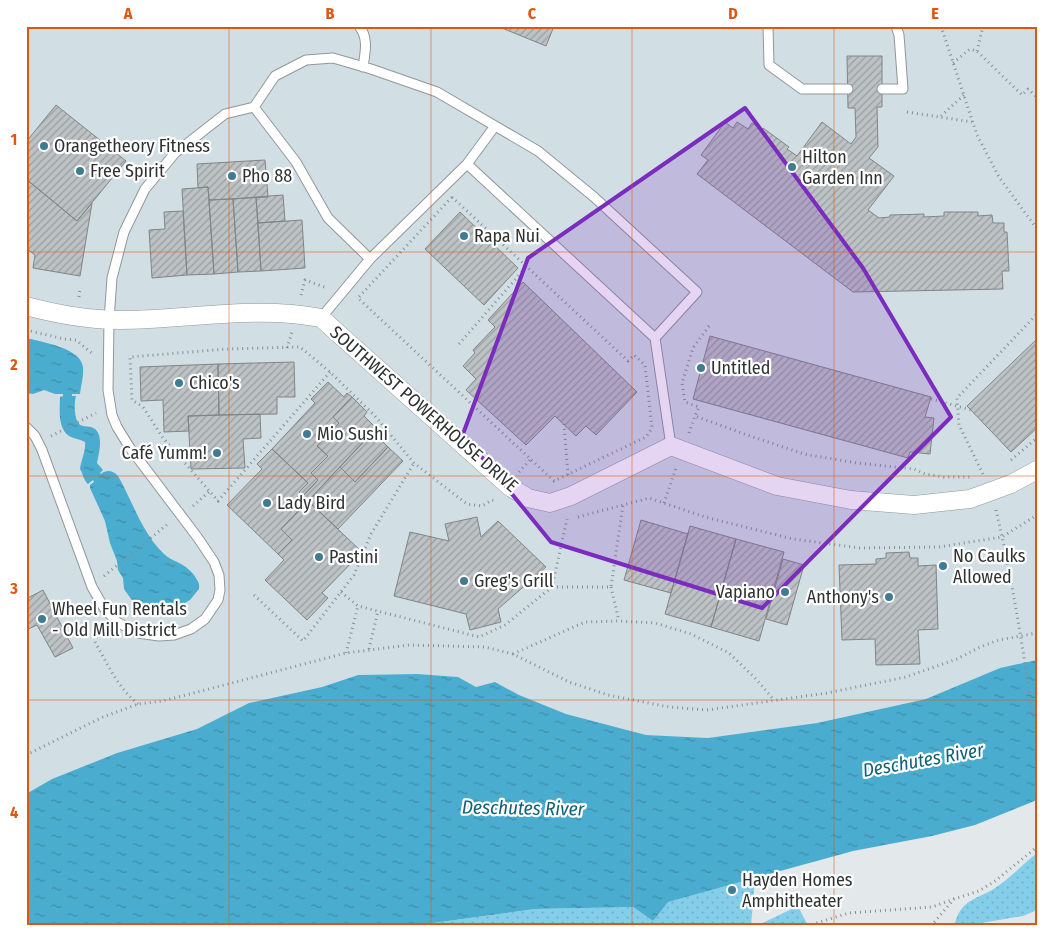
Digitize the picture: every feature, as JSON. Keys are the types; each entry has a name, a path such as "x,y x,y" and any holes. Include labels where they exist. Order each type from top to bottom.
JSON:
{"street":[{"name":"SOUTHWEST POWERHOUSE DRIVE","path":"26,306 73,316 109,320 256,311 297,313 320,318 510,487 528,498 550,503 571,496 671,446"},
{"path":"671,446 777,486 851,500 914,505 970,499 1011,484 1037,470"}],"lane":[{"path":"358,26 361,28 366,44 363,67"},
{"path":"768,26 769,65 802,89 848,89"},
{"path":"882,89 903,89 899,35 896,26"},
{"path":"26,427 35,436 42,450 92,587 108,614 131,630 159,636 186,632 201,622 214,608 218,600 220,590 219,575 214,562 117,427 109,400 109,320 112,278 124,232 145,189 174,153 225,114 254,107 275,76 306,60 334,58 437,92 538,151 594,197 697,292 655,338"},
{"path":"254,107 296,162 328,218 370,259"},
{"path":"320,318 370,259 467,164 495,126"},
{"path":"467,164 655,338 671,446"}],"path":[{"path":"941,26 977,135 999,177 1037,229"},
{"path":"976,51 982,26"},
{"path":"953,63 970,49 976,51 1022,95 1028,89 1037,97"},
{"path":"941,117 964,95"},
{"path":"907,112 972,122"},
{"path":"452,197 628,360 634,355 645,365 652,428 646,437 554,481 531,460 358,298 452,197"},
{"path":"458,344 527,266"},
{"path":"300,298 305,280 328,288"},
{"path":"79,300 80,289"},
{"path":"687,438 699,407 685,402 682,382 692,348 709,326"},
{"path":"288,348 293,329"},
{"path":"26,330 76,340 94,355"},
{"path":"930,399 971,410"},
{"path":"50,436 99,412"},
{"path":"696,416 750,436 813,455 857,463 914,469 925,474 944,477 971,477 990,470"},
{"path":"564,424 568,475"},
{"path":"1004,463 1012,459 1037,438"},
{"path":"516,476 531,460"},
{"path":"254,595 303,641 354,575 371,534 414,463"},
{"path":"664,503 677,465"},
{"path":"190,508 210,491"},
{"path":"618,620 611,587 623,505"},
{"path":"1002,537 1037,515"},
{"path":"552,587 567,519"},
{"path":"103,577 169,523"},
{"path":"341,592 358,606 479,637 505,624 552,587 611,587"},
{"path":"346,653 358,606"},
{"path":"369,650 378,611"},
{"path":"513,654 585,622 618,620 655,623 691,634 729,654 756,679 774,701"},
{"path":"26,755 104,717 138,704 180,697 346,653 409,645 485,647 513,654 568,682 608,695 669,707 707,710 827,693 906,676 957,659 999,640 1037,633"},
{"path":"95,642 118,681 138,704"},
{"path":"1022,647 1037,741"},
{"path":"808,926 848,913 932,907 979,891 995,881 1037,847"},
{"path":"931,926 954,899"}],"highlighted area":[{"path":"745,108 863,268 951,417 762,608 551,542 463,434 528,258"}],"shaded area":[{"path":"26,26 1037,26 1037,660 1000,668 926,699 816,723 708,738 646,735 566,714 519,695 495,682 476,687 458,677 417,674 358,675 322,687 249,703 197,729 117,753 52,779 26,794"},
{"path":"1037,853 1037,910 1023,916 963,926 955,923 958,914 967,903 998,886"},
{"name":"Hayden Homes Amphitheater","path":"755,878 751,926 426,926 433,923 535,909 633,907 653,921 667,902"},
{"name":"Hayden Homes Amphitheater","path":"798,906 808,926 756,926"}],"water":[{"path":"26,338 60,347 76,355 81,360 83,377 80,394 72,394 72,396 76,396 75,410 79,424 95,429 100,438 97,463 103,470 100,473 110,471 118,476 143,526 155,544 167,556 190,570 199,583 199,589 190,600 171,611 149,611 136,606 124,589 123,578 118,570 105,521 90,488 90,485 94,482 93,480 88,484 80,469 85,442 69,436 61,423 60,397 63,394 55,394 44,390 33,394 26,393"},
{"name":"Deschutes River","path":"1037,660 1037,800 975,825 932,836 853,851 668,902 653,921 633,907 535,909 433,923 426,926 26,926 26,794 52,779 117,753 197,729 249,703 322,687 358,675 417,674 458,677 476,687 495,682 519,695 566,714 646,735 708,738 817,723 926,699 1000,668"}],"building":[{"path":"497,26 554,26 546,46"},
{"name":"Hilton Garden Inn","path":"847,56 882,56 882,107 877,107 878,147 869,158 894,176 868,210 879,218 890,217 890,215 924,214 924,217 944,216 944,212 978,212 978,216 992,215 993,223 1004,223 1004,232 1007,232 1009,271 1002,271 1003,289 853,292 697,174 708,160 701,155 725,122 733,128 737,122 748,129 752,123 763,128 789,147 787,149 797,156 822,122 851,144 856,137 855,108 848,108"},
{"path":"56,105 126,161 77,221 26,179 26,142"},
{"name":"Pho 88","path":"265,160 268,197 209,200 208,187 198,188 197,164"},
{"path":"26,179 77,221 92,203 80,276 33,268 35,255 26,248"},
{"path":"208,187 214,274 187,275 182,189"},
{"path":"283,195 285,221 258,223 256,197"},
{"path":"256,197 261,271 238,272 233,199"},
{"path":"233,199 238,272 214,274 209,200"},
{"path":"183,211 187,275 152,278 149,230 165,229 164,212"},
{"path":"460,212 518,268 484,305 425,249"},
{"path":"302,220 305,268 261,271 258,223"},
{"path":"523,282 637,392 596,435 586,426 576,436 555,416 526,445 466,390 476,379 463,366 475,353 473,350 495,327 488,320"},
{"path":"710,336 931,397 925,417 934,418 930,454 910,452 908,458 693,399"},
{"path":"1037,339 1037,428 1011,452 967,406"},
{"path":"294,362 295,397 277,397 277,414 219,415 218,364"},
{"name":"Chico's","path":"218,364 219,415 188,416 189,431 164,432 163,400 141,401 140,367"},
{"name":"Mio Sushi","path":"328,382 344,397 347,393 352,397 333,417 339,423 317,446 328,456 311,473 318,480 303,496 299,492 308,483 272,449 315,403 311,399"},
{"path":"352,397 367,412 364,416 376,428 308,501 303,496 318,480 311,473 328,456 317,446 339,423 333,417"},
{"name":"Café Yumm!","path":"260,414 261,438 243,439 245,468 191,469 188,416"},
{"path":"373,432 388,447 355,482 340,467"},
{"path":"388,447 403,461 338,529 308,501 340,467 355,482"},
{"name":"Lady Bird","path":"272,449 308,483 299,492 308,501 281,529 292,540 278,554 227,505 262,469 257,464"},
{"name":"Pastini","path":"308,501 362,552 322,593 328,598 307,620 265,580 284,560 278,554 292,540 281,529"},
{"name":"Greg's Grill","path":"477,517 481,537 498,521 546,567 498,609 501,622 470,630 466,614 394,596 410,532 449,541 445,524"},
{"path":"641,520 688,534 671,593 624,580"},
{"path":"690,526 736,539 711,627 665,614"},
{"path":"736,539 784,552 759,641 711,627"},
{"name":"Anthony's","path":"909,552 910,558 918,558 918,566 936,565 938,629 918,630 920,664 876,665 875,639 842,640 839,565 876,564 876,559 886,558 886,553"},
{"name":"Vapiano","path":"783,559 804,565 787,625 766,619"},
{"name":"Wheel Fun Rentals - Old Mill District","path":"43,590 73,648 55,657 37,625 26,630 26,599"}],"place":[{"name":"Orangetheory Fitness","path":"44,146"},
{"name":"Hilton Garden Inn","path":"792,167"},
{"name":"Free Spirit","path":"80,171"},
{"name":"Pho 88","path":"232,176"},
{"name":"Rapa Nui","path":"464,236"},
{"name":"Untitled","path":"701,368"},
{"name":"Chico's","path":"179,383"},
{"name":"Mio Sushi","path":"307,434"},
{"name":"Café Yumm!","path":"217,453"},
{"name":"Lady Bird","path":"267,503"},
{"name":"Pastini","path":"319,557"},
{"name":"No Caulks Allowed","path":"943,566"},
{"name":"Greg's Grill","path":"464,581"},
{"name":"Vapiano","path":"785,592"},
{"name":"Anthony's","path":"889,597"},
{"name":"Wheel Fun Rentals - Old Mill District","path":"42,619"},
{"name":"Hayden Homes Amphitheater","path":"732,890"}]}
